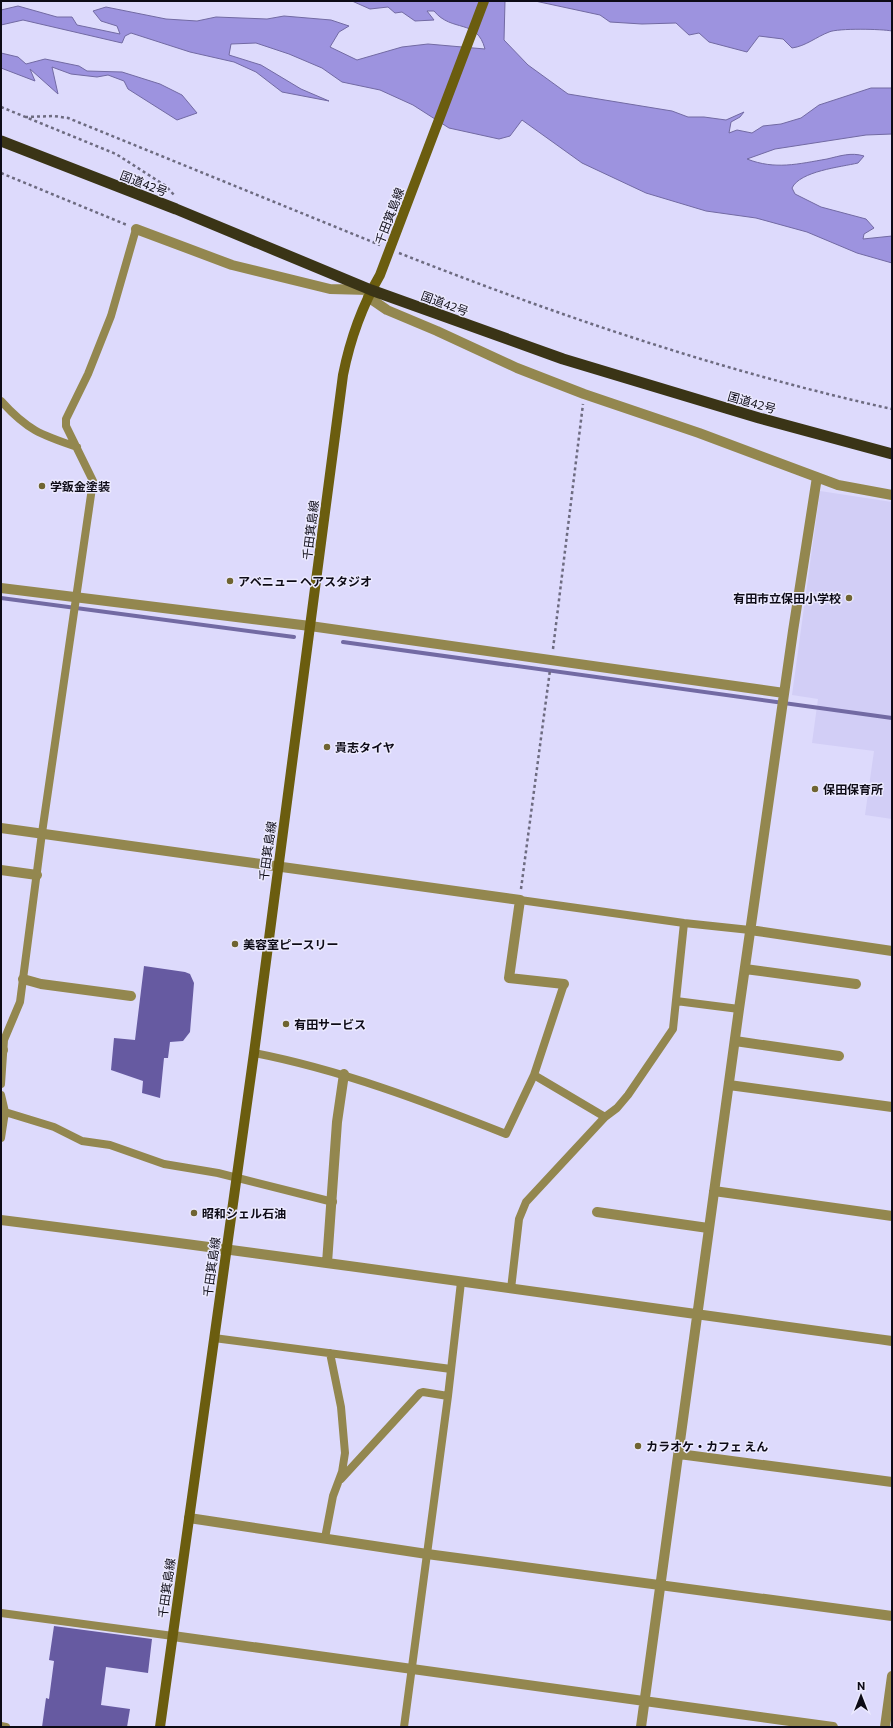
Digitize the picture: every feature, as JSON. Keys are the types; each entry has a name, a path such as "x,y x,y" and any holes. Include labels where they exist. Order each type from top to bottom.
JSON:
{"highway":[{"name":"国道42号","path":"1,141 176,209 370,294 563,359 759,418 892,454"}],"main road":[{"name":"千田箕島線","path":"160,1727 254,1052 343,375 355,329 380,275 484,1"}],"street":[{"path":"136,229 232,265 330,289 370,294 387,310 517,368 584,394 817,477 852,488 892,495"},
{"path":"641,1727 698,1315 708,1228 784,693 817,477"},
{"path":"1,588 310,626 784,693"},
{"path":"1,828 520,900 509,978 564,984"},
{"path":"1,870 37,875"},
{"path":"750,930 892,951"},
{"path":"745,969 856,984"},
{"path":"23,979 41,984 131,996"},
{"path":"735,1041 839,1056"},
{"path":"327,1263 333,1202 337,1122 344,1074"},
{"path":"729,1086 892,1107"},
{"path":"714,1191 892,1216"},
{"path":"597,1212 708,1228"},
{"path":"1,1220 227,1248 511,1289 892,1341"},
{"path":"679,1454 892,1482"},
{"path":"189,1518 427,1554 892,1616"},
{"path":"173,1636 833,1727"},
{"path":"885,1727 892,1676"}],"lane":[{"path":"1,1084 2,1050 4,1040 20,1002 42,833 94,481 66,426 66,419 88,374 110,316 136,229"},
{"path":"1,401 26,426 39,434 77,447"},
{"path":"520,900 684,923 750,930"},
{"path":"511,1289 519,1219 526,1202 605,1117 617,1108 628,1095 670,1035 675,1020 684,923"},
{"path":"254,1052 344,1074 416,1098 506,1134 534,1075 564,984"},
{"path":"676,1001 739,1010"},
{"path":"534,1075 605,1117"},
{"path":"1,1095 5,1112 1,1138"},
{"path":"5,1112 54,1127 82,1141 110,1145 164,1164 218,1173 333,1202"},
{"path":"404,1727 448,1396 461,1282"},
{"path":"214,1338 451,1369"},
{"path":"325,1538 333,1496 344,1464 344,1428 330,1353"},
{"path":"339,1481 420,1393 424,1392 448,1396"},
{"path":"1,1613 173,1636"},
{"path":"1,1726 6,1727"}],"path":[{"path":"1,107 106,149 131,163 166,186 173,194 176,209"},
{"path":"25,117 54,116 68,118 386,247"},
{"path":"1,173 136,229"},
{"path":"394,250 569,316 706,360 819,392 892,409"},
{"path":"520,900 552,660 584,394"}],"shaded area":[{"path":"352,1 505,1 504,40 528,65 568,94 672,111 688,117 704,117 726,120 744,112 740,117 731,122 729,133 737,130 752,133 763,126 781,124 801,118 819,105 871,88 892,88 892,134 866,135 775,149 747,159 767,164 787,165 806,163 846,155 855,154 864,156 858,163 832,168 803,177 796,182 792,188 795,194 821,207 866,219 874,228 864,234 863,239 892,236 892,263 857,253 807,232 756,218 706,211 646,193 582,163 522,120 510,136 499,139 449,128 413,105 380,90 342,82 322,68 289,54 256,43 231,44 229,55 261,65 301,89 329,101 282,92 256,72 234,62 190,52 131,33 125,36 122,43 23,20 1,25 1,10 18,6 57,17 72,17 77,25 120,34 117,26 101,21 93,11 106,7 166,19 197,21 216,17 267,19 284,16 331,20 349,26 339,32 330,47 357,60 402,47 428,44 485,49 481,39 476,33 470,29 448,22 434,11 427,11 434,20 415,21 402,12 395,13 388,7 370,9"},
{"path":"535,1 892,1 892,31 860,29 834,31 792,48 783,39 759,36 747,52 709,42 699,33 689,35 676,23 642,24 610,22 600,15"},
{"path":"1,53 18,57 26,64 45,59 79,66 87,71 122,72 160,84 182,95 197,113 177,120 128,89 124,81 108,75 97,77 71,74 52,67 58,94 30,69 35,81 1,68"},
{"name":"有田市立保田小学校","path":"820,491 892,502 892,819 865,815 874,751 812,743 818,699 792,695"}],"building":[{"path":"144,966 185,972 190,974 194,983 190,1032 183,1041 170,1042 168,1058 164,1058 160,1098 142,1093 143,1081 111,1070 114,1038 135,1040"},
{"path":"54,1626 152,1639 148,1673 106,1667 101,1705 130,1709 127,1727 42,1727 46,1698 49,1699 54,1661 49,1660"}],"waterway":[{"path":"1,598 294,637"},
{"path":"343,642 892,718"}],"place":[{"name":"学鈑金塗装","path":"42,486"},
{"name":"アベニュー ヘアスタジオ","path":"230,581"},
{"name":"有田市立保田小学校","path":"849,598"},
{"name":"貴志タイヤ","path":"327,747"},
{"name":"保田保育所","path":"815,789"},
{"name":"美容室ピースリー","path":"235,944"},
{"name":"有田サービス","path":"286,1024"},
{"name":"昭和シェル石油","path":"194,1213"},
{"name":"カラオケ・カフェ えん","path":"638,1446"}]}
